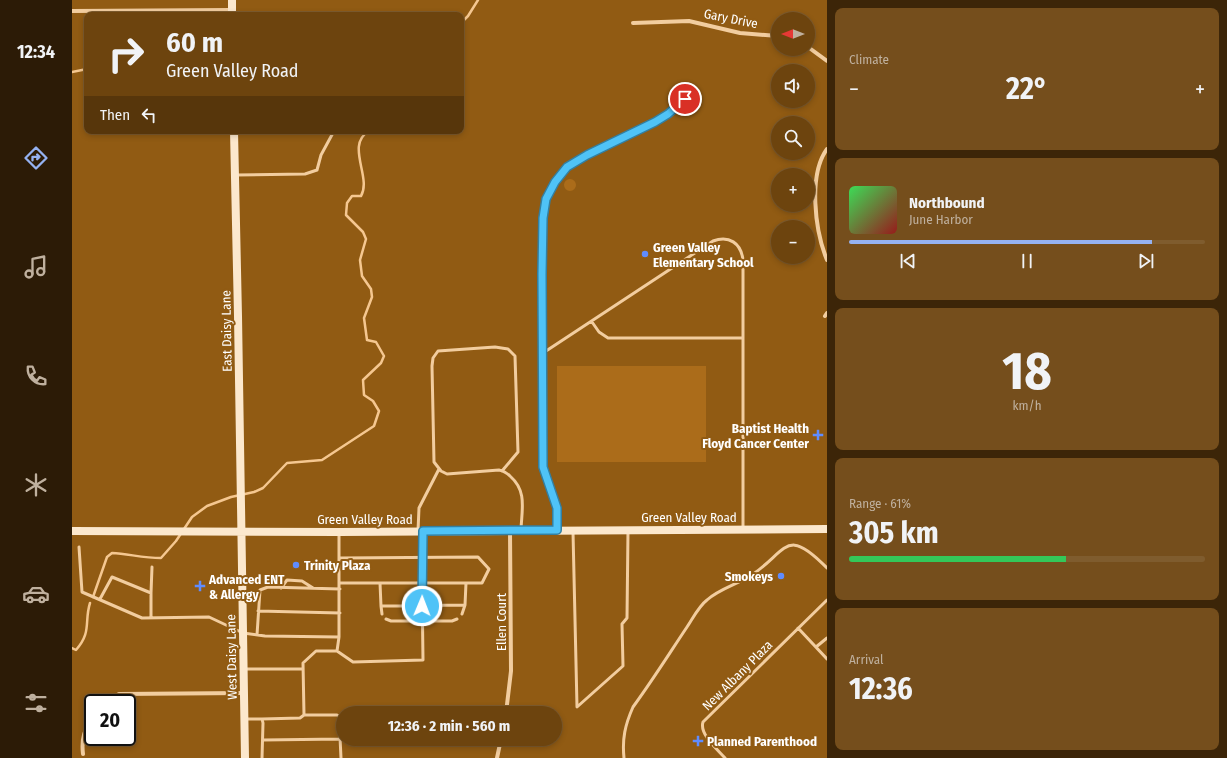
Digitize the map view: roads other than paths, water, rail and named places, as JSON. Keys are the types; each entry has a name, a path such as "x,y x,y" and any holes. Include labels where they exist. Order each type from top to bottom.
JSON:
{"street":[{"path":"232,0 232,12"},
{"path":"72,11 152,12"},
{"name":"Gary Drive","path":"633,23 688,21 740,33 771,35"},
{"path":"815,52 827,60"},
{"name":"East Daisy Lane","path":"234,134 240,531"},
{"path":"827,149 820,164 816,180 819,237 827,260"},
{"name":"Green Valley Road","path":"72,531 339,532 827,529"},
{"name":"West Daisy Lane","path":"240,531 245,758"},
{"name":"Ellen Court","path":"507,706 511,671 510,531"},
{"path":"119,694 244,693"},
{"path":"83,754 82,740 84,733"},
{"path":"497,758 500,746"}],"lane":[{"path":"557,530 557,508 543,467 543,218 546,199 555,182 567,167 587,155 661,119 692,91"},
{"path":"234,175 305,174 314,172 319,167 321,155 332,134"},
{"path":"543,354 713,241 725,238 736,243 742,253 743,529"},
{"path":"592,322 598,332 608,338 742,338"},
{"path":"502,471 518,452 517,366 515,356 511,350 495,347 441,350 433,358 432,366 434,462 439,469 451,474 502,471 516,481 521,489 521,531"},
{"path":"304,715 303,663 316,651 337,651 353,662 423,660 423,556 419,508 439,469"},
{"path":"572,530 577,707 623,666 622,624 627,618 628,530"},
{"path":"337,651 340,613 339,532"},
{"path":"624,758 623,735 626,721 633,708 706,600 750,576 766,564 780,549 787,546 807,549 827,568"},
{"path":"79,547 82,592 142,618 209,616 243,633 339,637"},
{"path":"340,558 423,556 478,557 489,569 482,583 340,583"},
{"path":"151,618 152,567"},
{"path":"100,599 112,578 151,593"},
{"path":"281,588 287,580 296,579 312,588"},
{"path":"380,583 382,614"},
{"path":"462,614 466,605 466,583"},
{"path":"256,634 260,590 268,587 340,589"},
{"name":"New Albany Plaza","path":"725,758 704,732 702,725 703,722 827,600"},
{"path":"381,606 466,605"},
{"path":"258,611 340,613"},
{"path":"386,619 391,621 452,621 457,619"},
{"path":"798,628 827,659"},
{"path":"816,647 827,638"},
{"path":"244,669 302,669"},
{"path":"245,720 300,718 304,715 336,714"},
{"path":"262,719 262,758"},
{"path":"263,740 336,739"},
{"path":"341,746 341,758"}],"waterway":[{"path":"464,20 478,0"},
{"path":"72,72 84,70"},
{"path":"93,597 107,557 112,553 161,558 176,541 192,517 207,506 231,497 254,492 263,488 287,463 322,460 374,426 379,411 373,401 364,395 363,380 381,363 384,356 376,342 367,340 364,318 372,297 371,289 362,276 360,260 366,239 363,232 346,215 347,203 352,196 361,196 364,188 359,144 362,137 366,134"},
{"path":"72,648 76,650 84,638 90,603"}],"place":[{"name":"Green Valley Elementary School","path":"645,254"},
{"name":"Baptist Health Floyd Cancer Center","path":"818,435"},
{"name":"Trinity Plaza","path":"296,565"},
{"name":"Smokeys","path":"781,576"},
{"name":"Advanced ENT & Allergy","path":"200,586"},
{"name":"Planned Parenthood","path":"698,741"}]}
